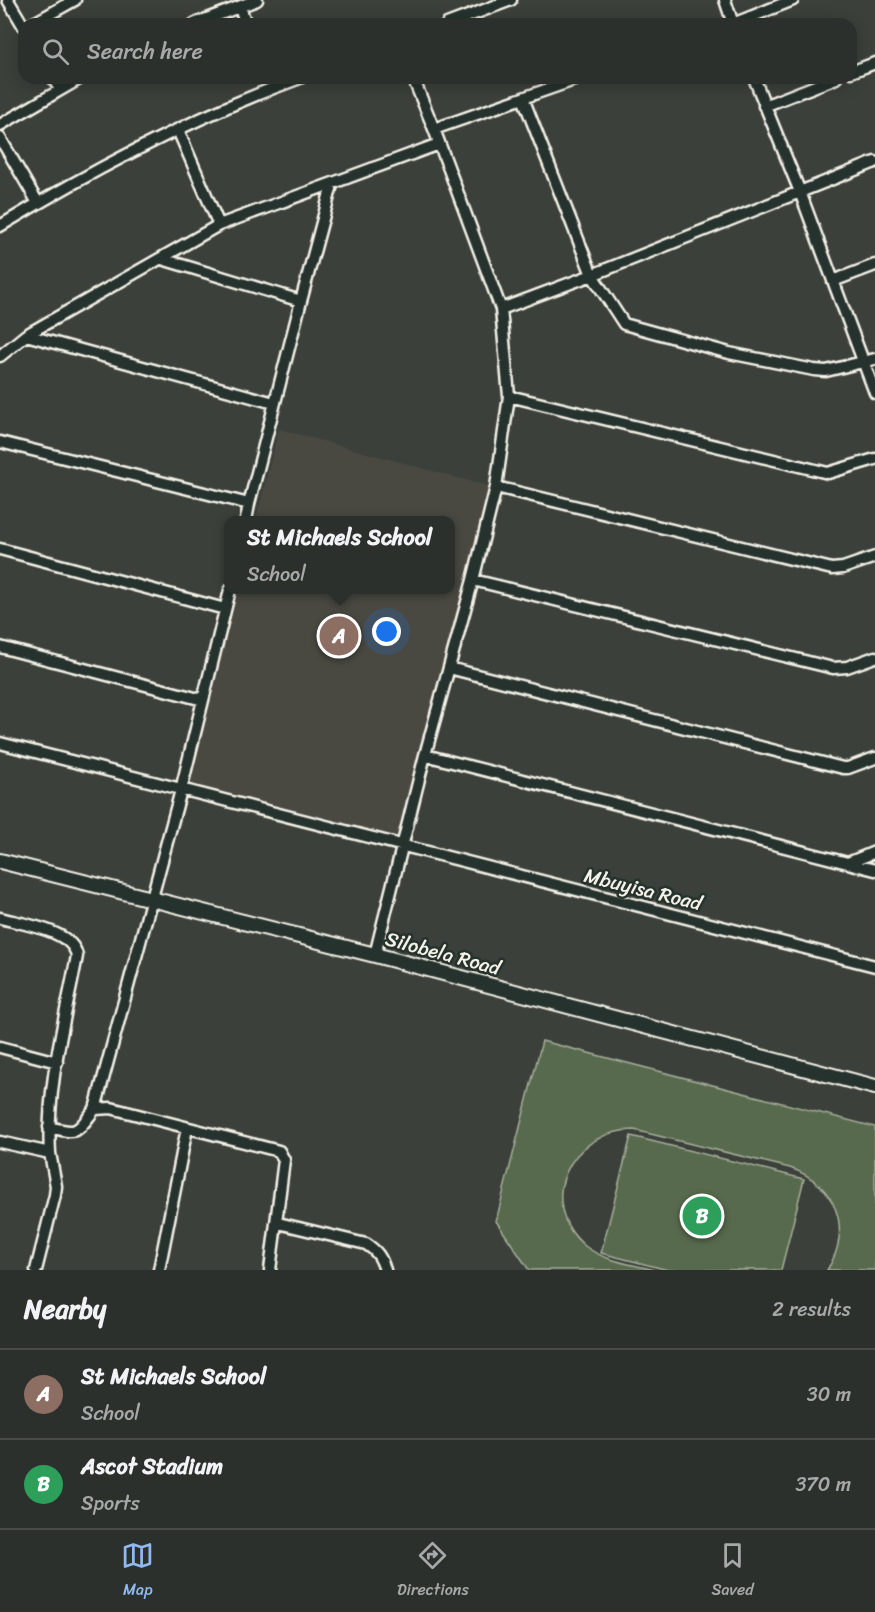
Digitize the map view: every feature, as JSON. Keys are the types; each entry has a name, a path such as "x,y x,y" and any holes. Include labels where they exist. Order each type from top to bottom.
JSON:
{"street":[{"path":"8,0 19,18"},
{"path":"43,18 75,0"},
{"path":"210,18 257,0"},
{"path":"463,18 512,0"},
{"path":"725,0 731,18"},
{"path":"748,18 793,0"},
{"path":"240,7 244,18"},
{"path":"857,70 875,63"},
{"path":"57,84 60,89"},
{"path":"0,124 70,84"},
{"path":"0,226 38,203 268,84"},
{"path":"375,955 496,487 508,396 501,309 415,84"},
{"path":"434,129 563,84"},
{"path":"756,84 800,192 875,393"},
{"path":"764,106 821,84"},
{"path":"523,98 592,275 621,320 628,326 729,353 814,370 826,371 875,359"},
{"path":"178,130 219,225"},
{"path":"0,138 38,203"},
{"path":"0,356 26,335 219,225 439,144"},
{"path":"501,309 875,162"},
{"path":"247,516 332,185"},
{"path":"162,259 302,301"},
{"path":"833,281 875,265"},
{"path":"26,335 274,403"},
{"path":"508,396 828,473 875,459"},
{"path":"0,442 249,504"},
{"path":"496,487 832,568 843,568 875,557"},
{"path":"0,549 225,609"},
{"path":"473,580 833,668 847,668 875,657"},
{"path":"49,1127 70,1132 80,1129 95,1109 181,790 229,594"},
{"path":"0,647 203,700"},
{"path":"449,668 843,768 875,758"},
{"name":"Mbuyisa Road","path":"0,743 875,966"},
{"path":"425,755 875,870"},
{"path":"848,863 875,852"},
{"name":"Silobela Road","path":"0,861 375,955 875,1087"},
{"path":"0,918 52,931 70,941 76,948 77,956 57,1062 49,1127 55,1195 36,1270"},
{"path":"0,1047 57,1062"},
{"path":"95,1109 111,1108 279,1150 284,1160 278,1223 270,1270"},
{"path":"159,1270 187,1128"},
{"path":"0,1142 50,1153"},
{"path":"278,1223 366,1244 381,1257 385,1270"}],"shaded area":[{"path":"279,429 491,487 398,838 189,785 237,594 455,594 455,516 257,516"}],"green space":[{"path":"542,1041 875,1127 875,1270 827,1270 839,1239 836,1209 819,1184 806,1175 790,1168 634,1130 611,1133 592,1142 577,1155 566,1172 561,1190 562,1210 570,1229 592,1251 618,1261 654,1270 529,1270 496,1221"},
{"path":"631,1136 804,1179 781,1270 668,1270 601,1253"}],"place":[{"name":"St Michaels School","path":"339,636"},
{"name":"Ascot Stadium","path":"702,1216"}]}
